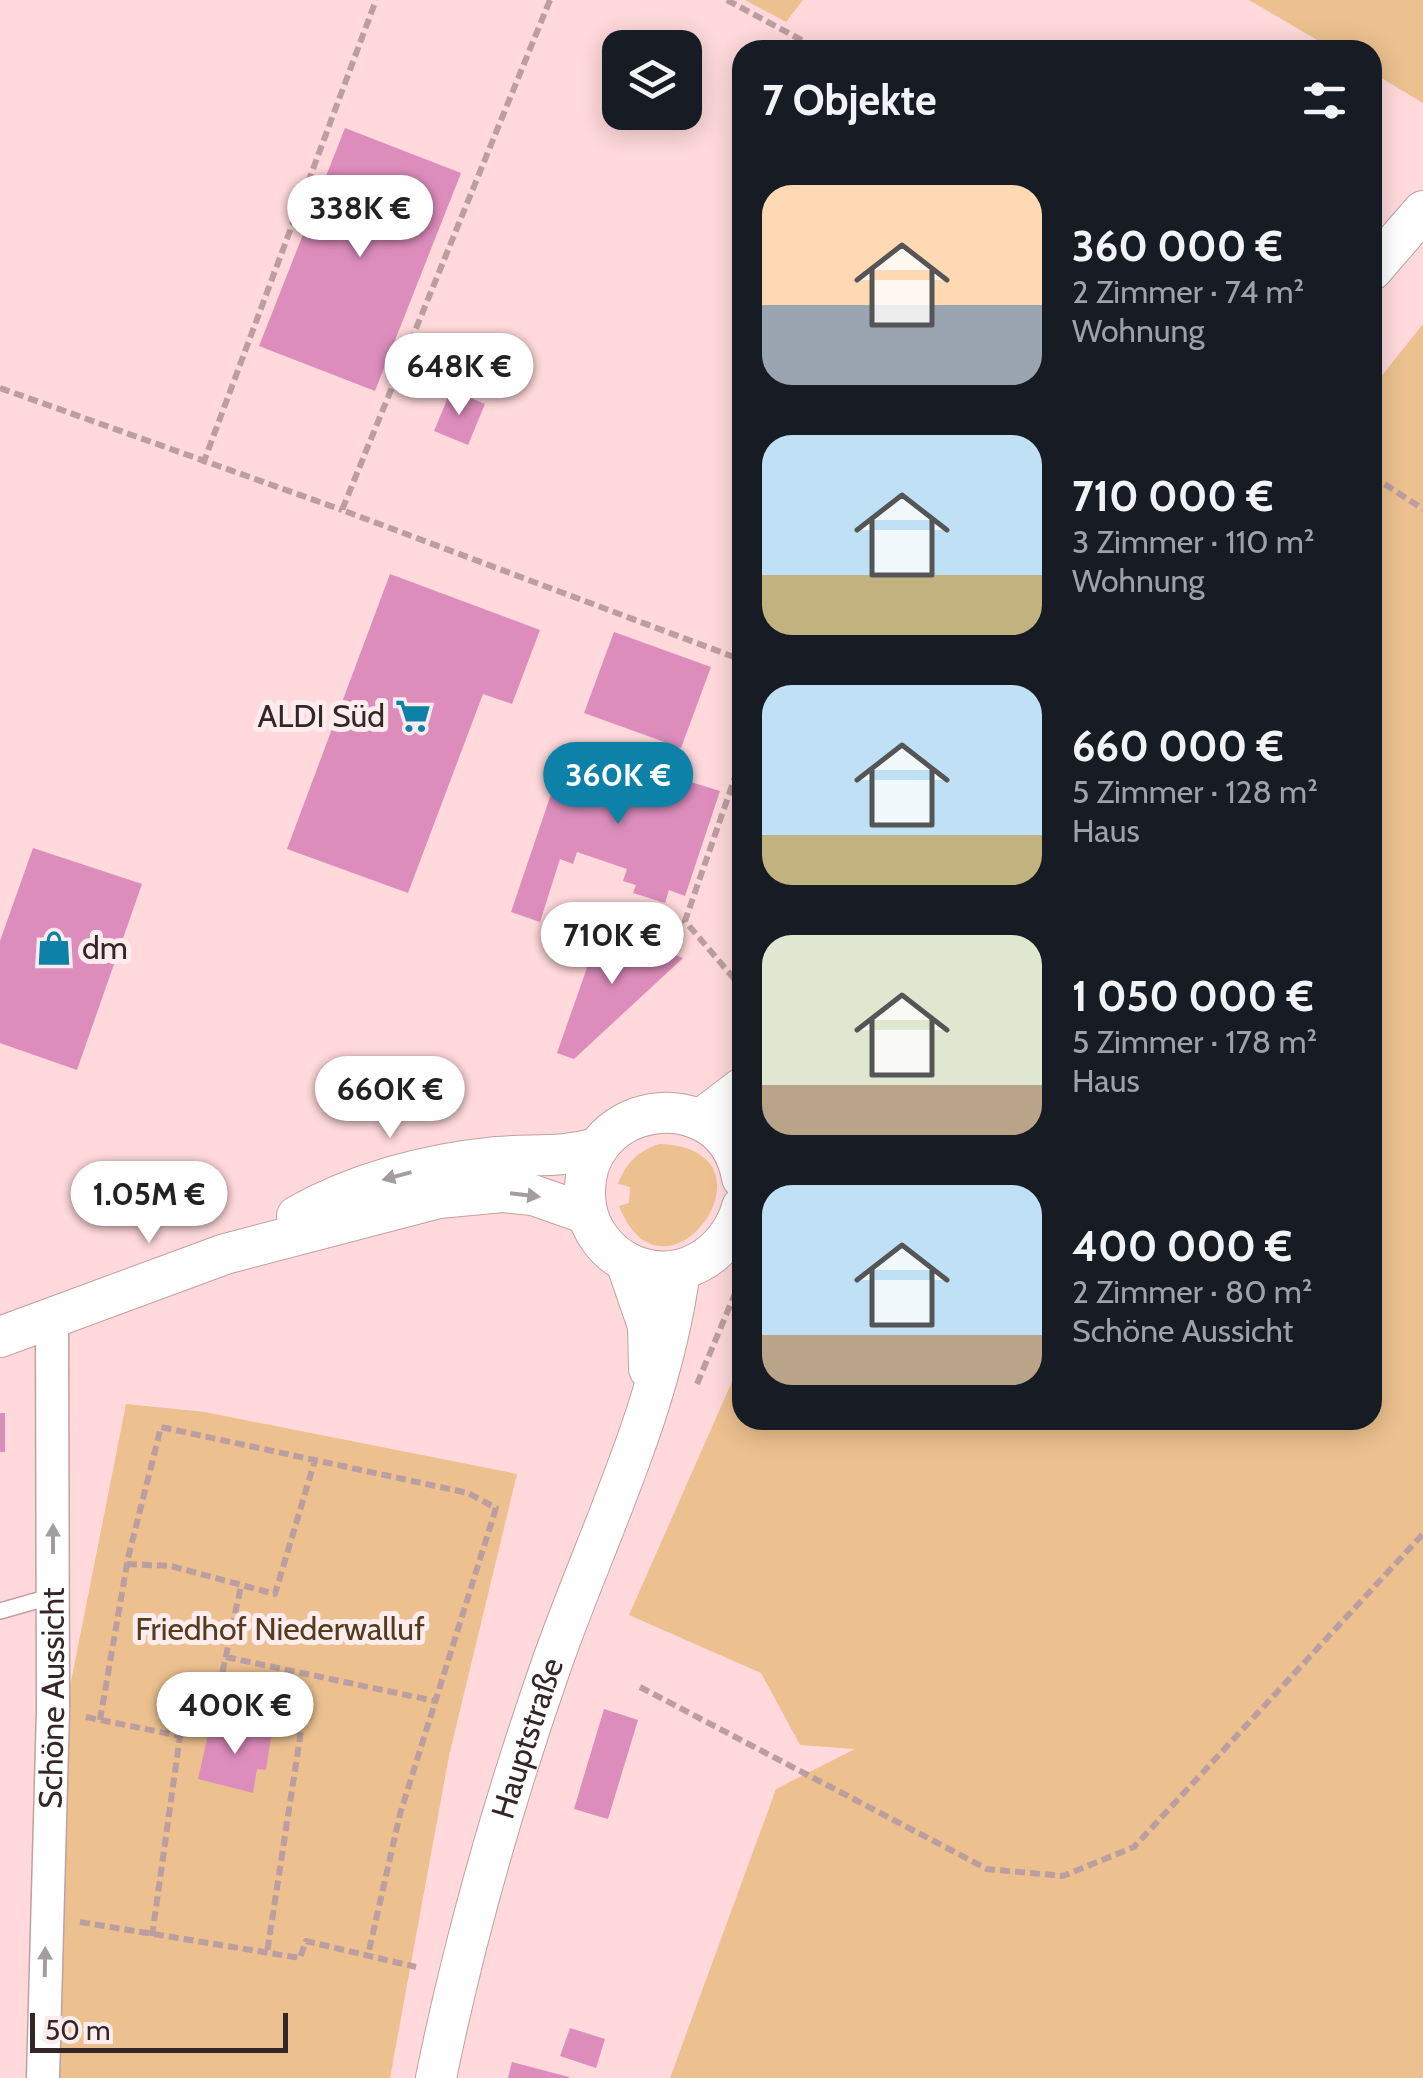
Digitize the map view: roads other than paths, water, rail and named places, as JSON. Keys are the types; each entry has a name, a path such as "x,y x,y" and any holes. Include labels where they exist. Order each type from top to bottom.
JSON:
{"street":[{"path":"1382,258 1423,211"},
{"path":"700,1120 732,1096"},
{"path":"732,1150 700,1120 662,1111 642,1114 609,1133 596,1148 587,1169 587,1214 602,1242 626,1262 643,1269 680,1270 714,1254 732,1229"},
{"path":"225,1254 317,1204 382,1180 480,1159 558,1158 596,1148"},
{"path":"0,1338 225,1254 471,1193 533,1195 587,1214"},
{"name":"Hauptstraße","path":"626,1262 648,1326 648,1408"},
{"name":"Hauptstraße","path":"436,2078 500,1818 554,1657 648,1408 666,1351 680,1270"},
{"name":"Schöne Aussicht","path":"42,2078 53,1710 52,1320"}],"lane":[{"path":"0,1611 53,1596"}],"place":[{"name":"ALDI Süd","path":"413,716"},
{"name":"dm","path":"54,948"}],"park label":[{"name":"Friedhof Niederwalluf","path":"280,1629"}]}
